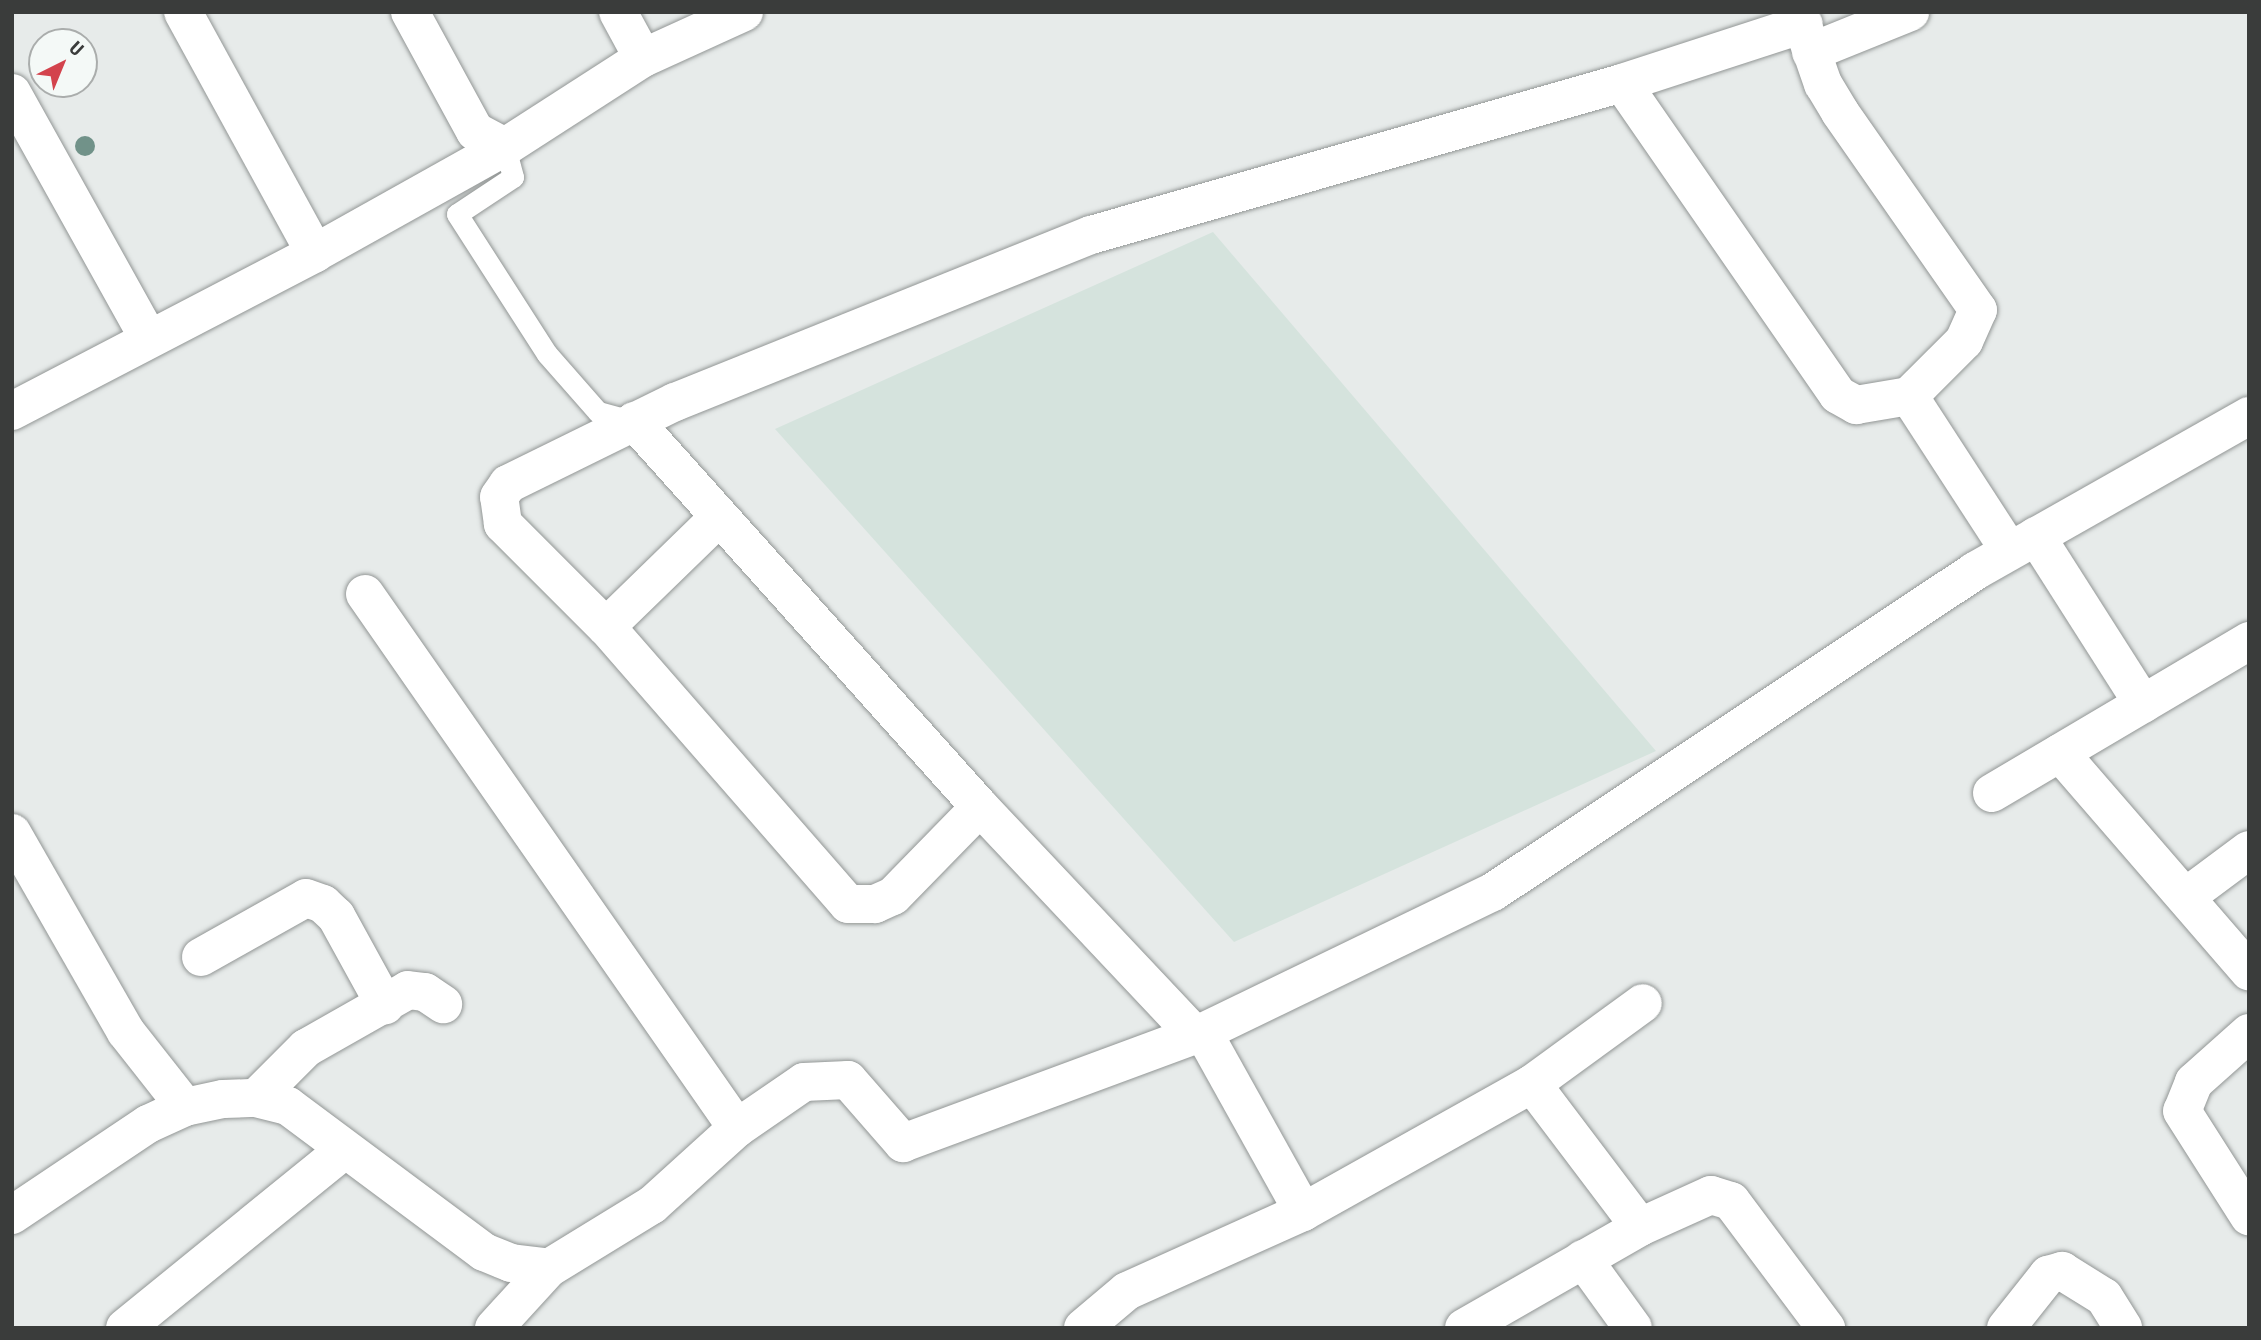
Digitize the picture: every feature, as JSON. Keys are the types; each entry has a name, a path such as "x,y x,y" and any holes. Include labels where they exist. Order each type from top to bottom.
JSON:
{"street":[{"path":"183,12 315,253"},
{"path":"410,12 475,131 505,147"},
{"path":"618,12 643,58"},
{"path":"12,411 148,337 315,253 505,147 643,58 744,12"},
{"path":"980,807 893,896 875,904 848,904 606,627 503,524 499,497 508,484 634,421 1091,234 1804,29 1910,12"},
{"path":"1622,83 1838,395 1856,405 1909,396 1964,341 1978,310 1840,112 1804,29"},
{"path":"12,93 148,337"},
{"path":"1909,396 2143,704"},
{"path":"494,1328 550,1268 652,1205 737,1128 804,1082 848,1080 903,1143 1199,1033 1493,892 2022,543 2249,416"},
{"path":"634,421 980,807 1199,1033 1303,1212"},
{"path":"606,627 719,517"},
{"path":"365,594 737,1128"},
{"path":"1992,793 2143,704 2245,650"},
{"path":"2060,753 2187,896 2249,971"},
{"path":"12,833 126,1032 185,1107"},
{"path":"2187,896 2249,850"},
{"path":"201,957 306,898 323,904 336,916 385,1005"},
{"path":"256,1098 306,1048 385,1005 417,989 443,1004"},
{"path":"1083,1328 1127,1291 1303,1212 1532,1084 1643,1003"},
{"path":"126,1032 148,1124"},
{"path":"2249,1033 2194,1082 2182,1111 2249,1216"},
{"path":"1532,1084 1640,1227"},
{"path":"12,1215 148,1124 185,1107 256,1098 288,1107 484,1252 511,1263 550,1268"},
{"path":"125,1328 344,1150"},
{"path":"1464,1328 1640,1227 1700,1199 1720,1195 1731,1201 1826,1328"},
{"path":"1583,1259 1633,1328"},
{"path":"2007,1328 2048,1275 2062,1271 2104,1297 2123,1328"}],"lane":[{"path":"505,147 513,177 457,214 547,354 598,412 634,421"}],"shaded area":[{"path":"1213,232 1656,751 1234,942 775,429"}]}
